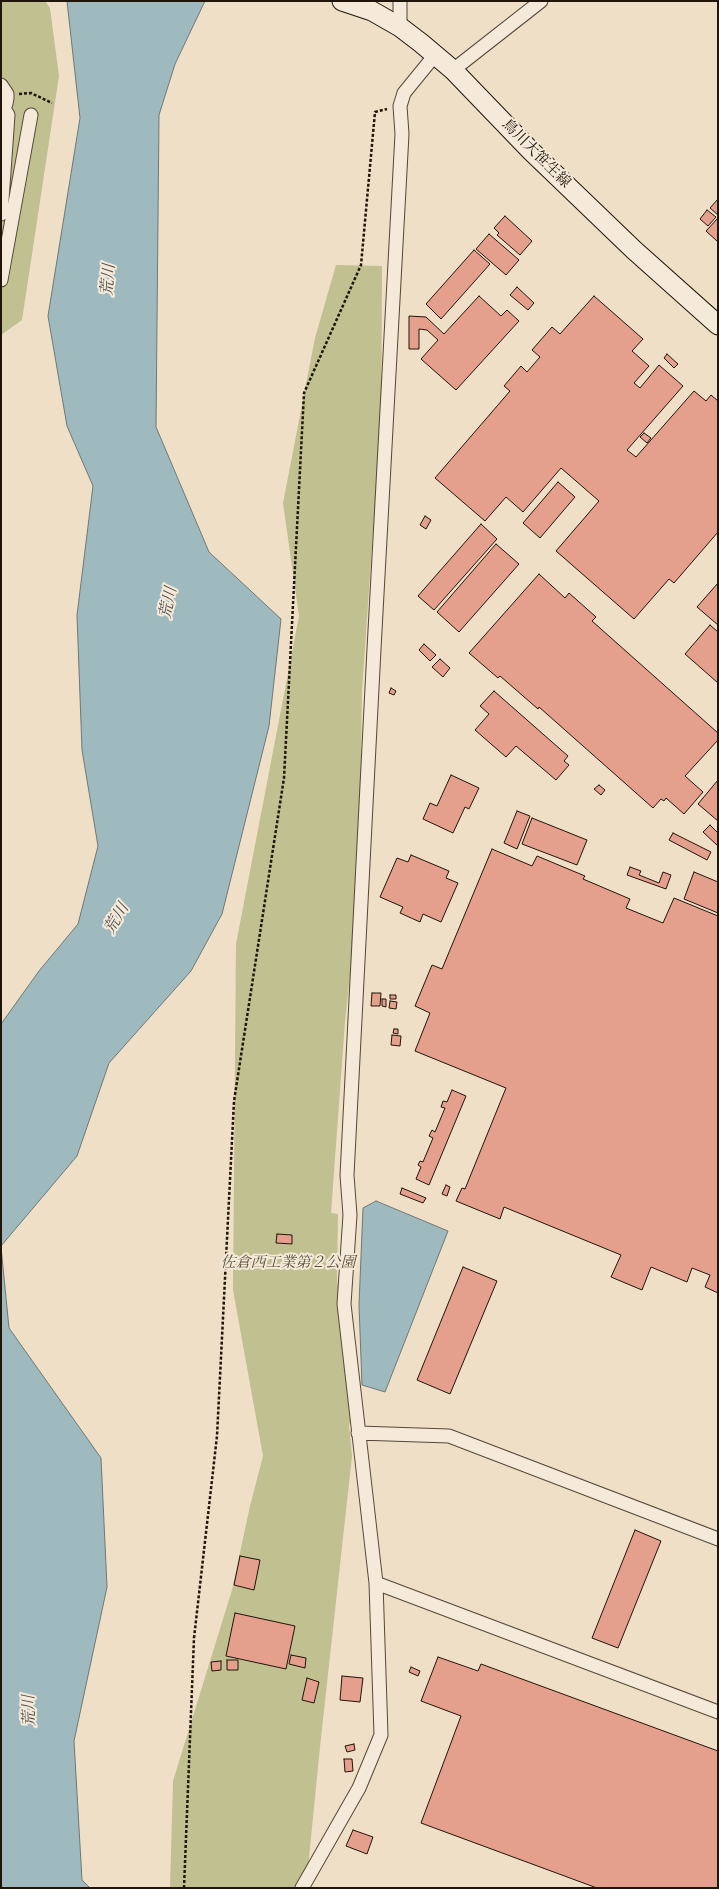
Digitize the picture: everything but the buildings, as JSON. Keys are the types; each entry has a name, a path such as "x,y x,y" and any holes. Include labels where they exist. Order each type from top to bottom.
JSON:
{"street":[{"name":"鳥川大笹生線","path":"342,1 372,11 400,27 435,55 634,250 718,325"},
{"path":"400,1 400,27"},
{"path":"452,70 541,1"},
{"path":"302,1888 359,1788 381,1735 376,1583 344,1304 350,1215 347,1175 402,134 400,106 404,93 435,55"},
{"path":"1,85 7,94 4,105 8,115 1,214"},
{"path":"2,271 31,115"},
{"path":"358,1432 449,1436 718,1539"},
{"path":"376,1583 718,1712"}],"path":[{"path":"4,105 25,92 52,103"},
{"path":"184,1888 194,1638 217,1436 234,1101 284,778 304,393 361,265 375,112 400,106"}],"green space":[{"path":"1,1 45,1 50,8 59,76 22,320 1,335"},
{"name":"佐倉西工業第２公園","path":"336,265 382,266 381,445 374,517 362,691 359,889 345,1022 331,1213 338,1214 337,1279 355,1410 349,1425 352,1456 306,1888 170,1888 173,1781 232,1590 250,1506 263,1456 233,1290 236,944 299,616 283,503 315,338"}],"water":[{"name":"荒川","path":"67,1 205,1 175,64 159,115 156,427 209,552 281,619 269,726 222,914 191,971 109,1063 77,1156 1,1246 1,1024 39,971 78,924 98,846 82,750 77,615 93,486 67,426 48,316 80,118"},
{"path":"376,1201 448,1231 385,1392 362,1385 359,1305 363,1208"},
{"name":"荒川","path":"1,1247 9,1328 101,1458 107,1587 74,1741 82,1880 90,1888 1,1888"}]}
